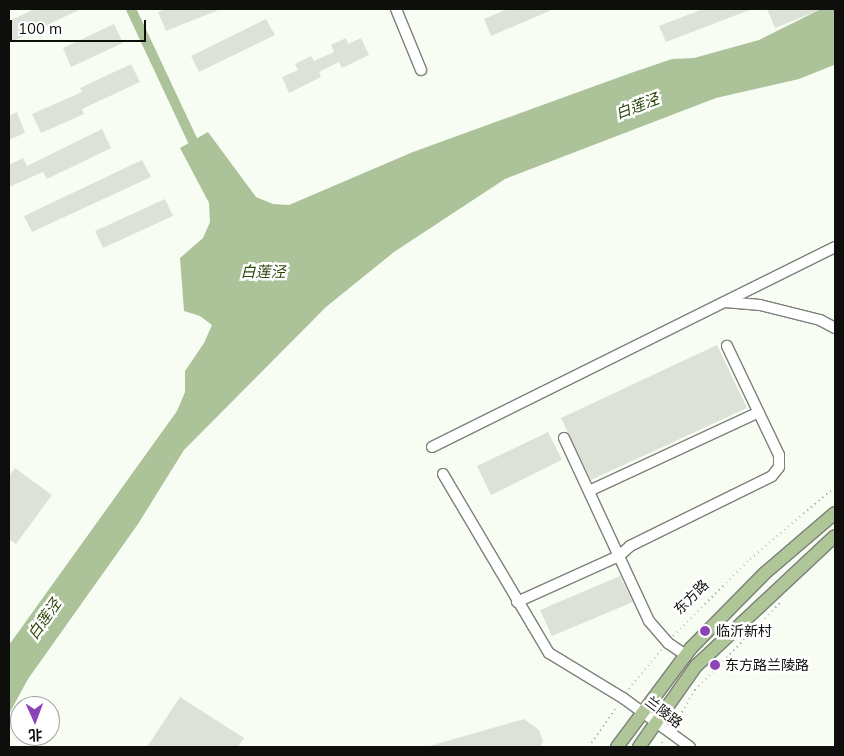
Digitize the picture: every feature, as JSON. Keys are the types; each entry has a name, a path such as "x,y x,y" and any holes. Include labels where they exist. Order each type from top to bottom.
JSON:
{"main road":[{"path":"617,747 641,712 686,656 765,573 835,513"},
{"path":"639,747 696,666 835,536"}],"street":[{"path":"396,9 421,70"},
{"path":"432,446 835,247"},
{"path":"725,302 760,304 820,320 835,328"},
{"path":"517,602 619,556 630,546 772,476 779,467 780,455 727,346"},
{"path":"588,491 759,412"},
{"path":"564,438 650,621 668,643 686,656"},
{"name":"兰陵路","path":"442,474 549,653 623,698 669,734 690,747"}],"path":[{"name":"东方路","path":"589,747 623,698 668,643 750,558 835,487"},
{"path":"659,747 669,734 695,690 787,597"}],"water":[{"name":"白莲泾","path":"821,9 835,9 834,65 799,79 716,98 505,179 394,252 326,307 184,450 138,524 28,679 19,696 10,696 9,714 9,645 177,411 185,392 185,371 204,343 212,325 200,316 184,311 180,258 203,238 210,222 209,203 180,148 208,132 256,197 273,204 289,205 413,152 628,74 672,59 694,58 759,40"}],"building":[{"path":"35,9 81,9 9,43 9,21"},
{"path":"166,9 221,9 166,31 158,12"},
{"path":"507,9 554,9 491,36 484,19"},
{"path":"703,9 752,9 666,42 659,26"},
{"path":"767,9 822,9 775,28"},
{"path":"266,19 275,35 199,72 191,56"},
{"path":"114,24 123,43 71,67 63,48"},
{"path":"346,38 348,44 361,38 369,55 342,68 339,62 319,72 321,77 289,93 282,77 298,70 295,64 311,56 314,61 334,52 331,45"},
{"path":"131,64 140,82 82,109 84,114 41,133 32,114 82,92 80,88"},
{"path":"17,112 25,133 9,140 9,116"},
{"path":"102,129 111,148 47,179 43,172 9,187 9,165 23,158 27,166"},
{"path":"142,160 151,177 32,232 24,216"},
{"path":"165,199 173,216 103,248 95,231"},
{"path":"717,345 747,408 591,480 561,418"},
{"path":"548,432 562,460 491,495 477,466"},
{"path":"15,468 52,495 16,544 9,539 9,476"},
{"path":"620,576 633,602 552,636 540,610"},
{"path":"180,697 244,738 238,747 147,747"},
{"path":"524,719 539,730 543,741 540,747 426,747"}],"waterway":[{"path":"131,9 198,152"}],"place":[{"name":"临沂新村","path":"705,631"},
{"name":"东方路兰陵路","path":"715,665"}]}
